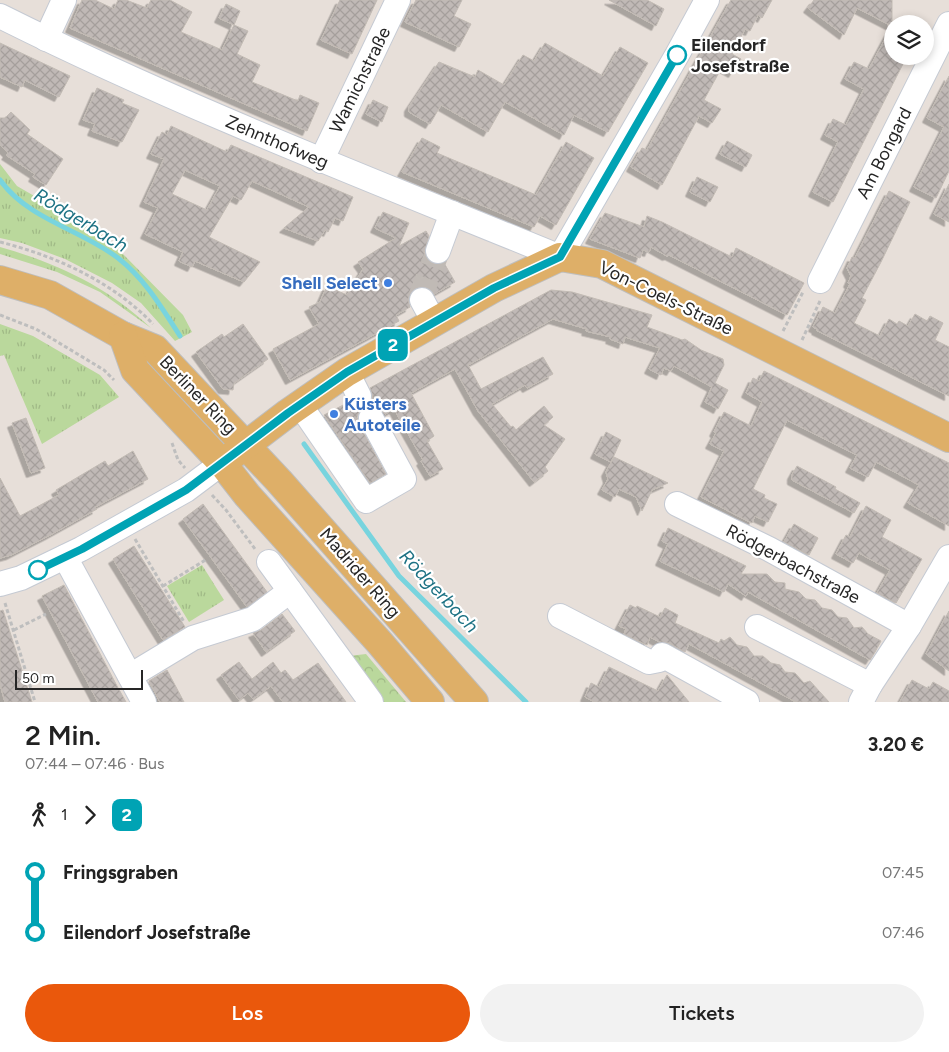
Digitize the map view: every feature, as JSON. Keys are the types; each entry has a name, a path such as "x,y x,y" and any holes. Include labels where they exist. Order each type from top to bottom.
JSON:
{"main road":[{"path":"234,454 300,405 353,384 428,311 494,288 560,257"},
{"name":"Von-Coels-Straße","path":"560,257 602,264 949,438"},
{"name":"Berliner Ring","path":"0,280 50,295 123,336 135,370 234,454"},
{"name":"Madrider Ring","path":"234,454 247,495 380,643 430,702"},
{"name":"Madrider Ring","path":"234,454 474,702"}],"street":[{"path":"46,39 64,0"},
{"name":"Wamichstraße","path":"321,161 398,0"},
{"path":"560,257 707,0"},
{"name":"Zehnthofweg","path":"0,16 46,39 240,127 560,257"},
{"name":"Am Bongard","path":"820,281 949,24"},
{"path":"438,252 452,213"},
{"path":"300,405 366,501 404,480 371,418"},
{"path":"1,589 65,557 186,490 234,454"},
{"name":"Rödgerbachstraße","path":"677,504 769,549 909,626"},
{"path":"65,557 144,702"},
{"path":"757,627 866,694 909,626 949,557"},
{"path":"269,562 371,702"},
{"path":"130,676 193,638 253,619 290,591"},
{"path":"560,616 649,662 659,660 662,655 747,702"}],"path":[{"path":"0,242 63,263 110,288 140,310 158,328"},
{"path":"820,281 825,292 783,354 807,284 820,281"},
{"path":"0,315 36,329 104,370 118,382"},
{"path":"226,510 262,557 269,562"},
{"path":"126,524 193,638"},
{"path":"163,586 207,559"},
{"path":"1,589 35,702"},
{"path":"14,630 46,614"}],"green space":[{"path":"0,164 17,186 100,234 119,250 183,315 192,332 175,341 141,303 112,283 65,259 22,243 0,238"},
{"path":"0,247 42,261 81,278 117,300 151,328 100,292 57,272 0,254"},
{"path":"0,324 33,336 100,375 119,397 42,444 4,355 0,356"},
{"path":"202,565 224,600 189,622 167,586"},
{"path":"366,654 406,702 382,702 349,656"}],"building":[{"path":"82,0 95,0 114,9 118,0 126,0 147,8 151,0 170,0 192,12 181,32 222,50 234,25 248,31 237,54 260,65 252,82 298,101 300,95 319,103 307,131 70,28"},
{"path":"340,0 377,0 352,54 321,40"},
{"path":"416,0 462,0 454,16 471,24 459,47 405,22"},
{"path":"609,0 647,0 664,9 656,26"},
{"path":"731,0 772,0 762,18 758,15 750,31 745,29 732,54 741,59 733,73 722,67 704,100 721,109 712,123 699,116 662,185 631,167 642,148 647,150"},
{"path":"814,0 892,0 892,15 884,15 884,22 857,8 844,35 808,8"},
{"path":"226,4 240,11 234,25 219,18"},
{"path":"884,41 884,65 902,65 833,202 813,192 838,142 825,135 833,119 846,125 864,89 845,79 854,62 869,69"},
{"path":"0,43 70,76 59,97 25,80 22,87 0,77"},
{"path":"545,43 603,76 620,47 648,63 608,132 574,115 564,135 505,102 488,132 441,105 430,124 409,112 409,107 439,62 475,77 478,70 504,85 523,55 534,61"},
{"path":"949,76 949,171 936,198 914,187 944,127 927,118"},
{"path":"97,88 124,100 122,103 139,110 122,142 92,131 95,124 83,120"},
{"path":"373,100 388,107 382,122 366,114"},
{"path":"11,112 30,130 27,134 63,159 46,185 33,177 35,174 6,155 8,153 0,145 0,118 5,118"},
{"path":"171,126 227,152 231,145 353,197 343,221 335,218 328,232 325,230 318,241 284,228 309,207 252,181 241,200 233,196 209,237 260,262 244,282 195,261 192,267 179,261 183,252 145,234 158,208 144,202 164,159 151,154 162,132 167,135","holes":["185,170 220,186 207,210 172,194"]},
{"path":"422,138 440,147 437,153 536,195 566,142 594,158 556,225 540,216 534,227 402,172"},
{"path":"727,141 752,155 746,167 720,154"},
{"path":"697,177 718,187 710,202 690,192"},
{"path":"949,184 949,222 934,214"},
{"path":"889,191 910,202 862,298 866,300 854,323 880,336 889,319 897,324 899,321 908,326 915,314 927,321 930,316 943,323 935,340 949,347 949,396 813,327 823,307 835,313 850,284 848,283 851,276 847,268 852,257 855,258"},
{"path":"383,212 409,223 399,246 426,231 429,236 424,253 427,259 434,264 444,263 455,282 434,294 430,289 423,286 415,288 410,293 408,299 410,307 396,315 399,321 290,380 273,349 319,324 309,307 320,302 327,286 347,295 363,269 358,262 396,238 375,228"},
{"path":"605,213 644,227 647,216 732,257 736,248 804,283 787,315 651,247 649,252 643,250 640,258 590,239"},
{"path":"551,290 572,292 652,315 647,327 682,340 685,339 701,350 723,359 724,365 715,383 728,390 718,409 705,402 712,387 674,366 671,371 664,368 661,375 649,369 660,348 625,337 623,344 610,339 611,337 586,331 587,329 553,319 468,365 481,389 543,357 553,374 527,388 525,385 492,404 511,427 513,426 516,430 544,406 553,417 544,425 565,439 545,467 548,471 534,482 478,411 455,369 411,393 434,436 427,441 443,469 430,476 394,409 385,414 379,407 369,405 373,397 370,388"},
{"path":"243,324 268,359 234,383 233,390 223,389 196,352 222,334 224,337"},
{"path":"764,371 949,463 949,526 908,503 919,485 876,462 868,477 850,468 857,455 787,420 753,489 765,495 764,498 777,504 768,522 755,516 752,523 701,497 724,451 710,444 724,412 751,426 762,402 746,393 753,378 759,381"},
{"path":"347,403 352,408 361,409 357,417 359,424 386,474 370,483 324,415"},
{"path":"26,418 45,468 31,473 12,423"},
{"path":"606,432 621,440 611,462 595,454"},
{"path":"133,451 148,479 95,507 97,509 50,535 11,555 0,558 0,478 20,516 59,495 56,490 105,461 108,466"},
{"path":"614,457 668,483 652,490 642,511 636,497 619,489 615,497 602,490 608,479 606,472"},
{"path":"797,466 836,487 835,489 860,503 854,513 792,480 792,475"},
{"path":"203,504 267,592 247,607 183,519"},
{"path":"866,506 891,520 882,537 922,559 896,603 877,593 890,570 859,553 853,563 836,554 846,535 850,537"},
{"path":"794,524 818,538 809,555 784,542"},
{"path":"668,528 746,566 741,574 767,574 775,582 785,583 785,589 799,592 806,599 815,600 822,608 832,610 838,617 847,618 854,628 862,627 868,634 881,641 870,660 748,592 746,596 728,584 724,592 660,561 668,544 662,541"},
{"path":"134,546 185,627 163,640 113,559"},
{"path":"64,585 126,702 98,702 42,596"},
{"path":"630,605 636,608 637,606 660,617 665,608 678,615 675,623 719,643 721,639 724,641 730,637 737,645 747,647 754,656 763,656 771,663 780,665 785,672 795,673 804,683 810,681 829,702 796,702 689,644 685,652 669,643 660,642 650,637 647,645 636,640 624,634 626,629 619,626"},
{"path":"3,610 32,702 5,702 0,684 0,611"},
{"path":"949,611 949,671 926,654"},
{"path":"282,614 295,631 266,652 253,633 261,630"},
{"path":"239,662 252,679 273,662 281,673 285,670 293,680 318,663 346,702 283,702 271,686 253,699 248,693 239,700 221,675"},
{"path":"609,667 658,691 667,675 689,702 595,702 585,697 591,683 599,687"},
{"path":"167,670 184,702 160,702 149,681"},
{"path":"912,680 929,689 933,682 949,691 949,702 900,702"}],"waterway":[{"name":"Rödgerbach","path":"0,180 25,205 40,215 88,239 128,266 152,294 180,336"},
{"name":"Rödgerbach","path":"304,444 399,576 526,702"}],"tunnel":[{"path":"422,300 420,297 438,251"}],"bus line":[{"name":"2","path":"38,570 82,549 186,490 245,444 347,372 494,288 560,257 677,55"}],"place":[{"name":"Eilendorf Josefstraße","path":"677,55"},
{"name":"Shell Select","path":"388,283"},
{"name":"Küsters Autoteile","path":"334,414"}]}
